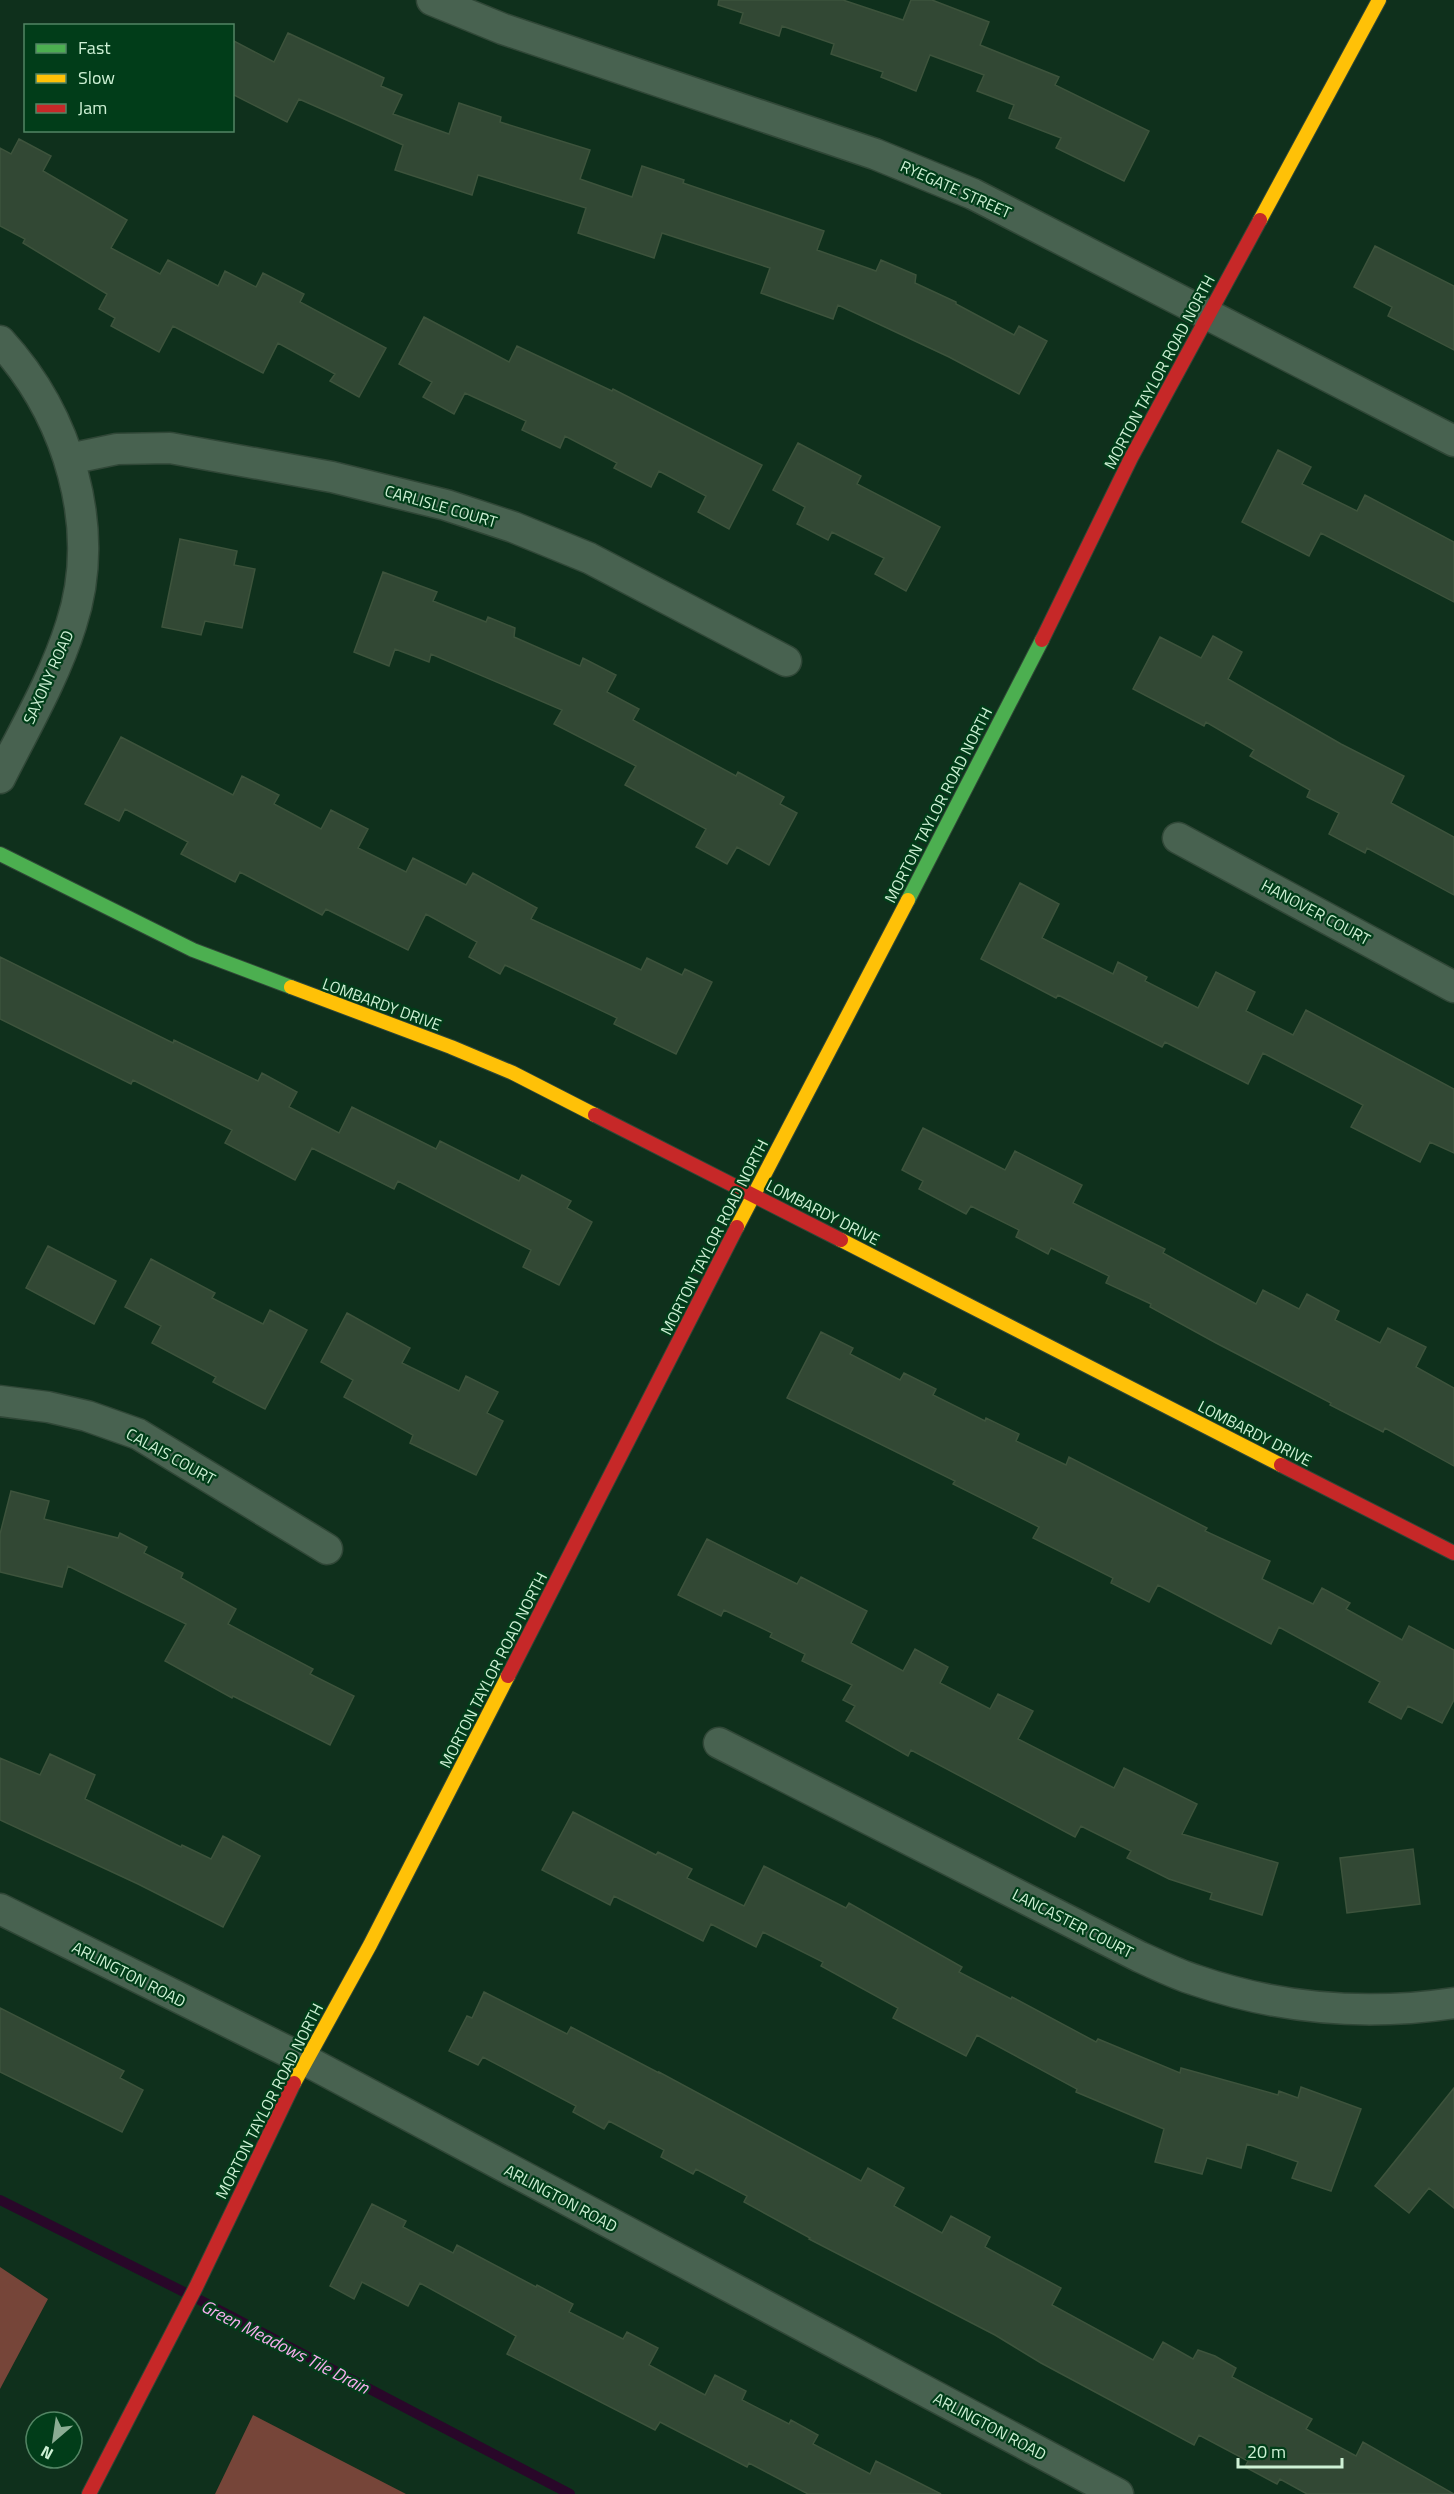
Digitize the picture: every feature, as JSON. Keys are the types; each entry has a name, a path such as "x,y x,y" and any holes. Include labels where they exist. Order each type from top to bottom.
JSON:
{"street":[{"name":"RYEGATE STREET","path":"432,0 503,29 864,150 934,176 1454,441"},
{"name":"MORTON TAYLOR ROAD NORTH","path":"89,2494 196,2287 305,2060 370,1945 425,1839 753,1195 985,752 1101,523 1131,458 1379,0"},
{"name":"SAXONY ROAD","path":"0,341 35,386 52,416 69,459 79,501 82,536 80,580 72,623 57,664 0,778"},
{"name":"CARLISLE COURT","path":"69,459 117,449 170,448 332,477 446,505 513,527 590,558 786,661"},
{"name":"HANOVER COURT","path":"1178,838 1454,987"},
{"name":"LOMBARDY DRIVE","path":"0,854 193,950 451,1047 513,1073 1454,1553"},
{"name":"CALAIS COURT","path":"0,1401 57,1409 87,1416 138,1434 327,1549"},
{"name":"LANCASTER COURT","path":"719,1743 1140,1957 1193,1980 1235,1993 1307,2007 1380,2010 1454,2002"},
{"name":"ARLINGTON ROAD","path":"0,1909 305,2060 1118,2494"}],"shaded area":[{"path":"0,2267 48,2299 0,2389"},
{"path":"253,2415 406,2494 215,2494"}],"building":[{"path":"719,0 843,0 903,20 911,0 932,0 989,22 980,45 1059,77 1055,85 1149,131 1124,181 1056,148 1061,138 1009,118 1014,105 977,91 984,75 930,55 916,91 881,77 883,72 831,54 834,44 782,26 779,36 740,23 743,13 718,5"},
{"path":"288,33 384,78 381,86 402,95 393,114 449,134 459,103 501,117 500,122 590,150 580,179 632,197 642,166 684,180 683,183 824,231 817,250 876,271 881,260 916,275 915,283 956,302 1014,335 1019,326 1047,341 1019,394 949,357 838,305 833,319 761,293 770,268 662,233 654,258 578,233 586,208 478,175 472,195 395,170 403,145 299,99 287,122 234,95 234,41 274,62"},
{"path":"19,139 51,156 43,171 127,220 111,248 160,274 168,260 218,286 225,271 256,287 263,273 304,294 300,302 386,348 359,397 330,381 335,374 278,343 263,373 173,326 159,352 111,326 115,318 99,309 107,294 23,243 25,239 0,226 0,148 11,154"},
{"path":"1375,246 1454,286 1454,350 1388,316 1392,307 1354,287"},
{"path":"424,317 509,362 517,346 612,391 613,389 762,465 729,529 698,512 706,496 659,471 651,487 614,468 617,463 565,436 560,448 522,430 526,421 465,393 454,414 423,397 432,382 399,364"},
{"path":"798,443 861,476 857,484 940,527 906,591 875,574 884,558 832,532 828,540 797,524 805,507 773,490"},
{"path":"1278,450 1311,467 1302,484 1357,511 1365,495 1454,542 1454,602 1321,533 1309,556 1242,522"},
{"path":"180,539 237,551 234,565 255,569 242,628 205,621 201,635 162,627"},
{"path":"383,572 437,592 433,601 486,622 488,617 515,628 514,637 580,666 583,658 616,675 607,692 639,709 633,720 736,776 738,772 784,797 780,804 797,813 769,865 737,847 727,864 696,847 706,829 625,785 636,766 554,724 562,710 431,654 429,662 395,649 389,666 354,652"},
{"path":"1213,636 1242,652 1228,679 1341,744 1404,776 1391,803 1454,837 1454,895 1367,848 1365,853 1329,834 1339,813 1307,797 1310,790 1250,756 1254,750 1206,722 1204,726 1133,689 1160,637 1201,658"},
{"path":"121,737 233,795 242,776 279,795 274,804 321,829 331,810 368,829 358,848 406,872 413,858 466,885 473,873 537,908 531,919 641,970 647,958 682,975 685,969 712,982 676,1054 614,1024 617,1018 505,965 500,974 469,957 477,942 426,914 408,950 326,909 322,915 240,872 235,882 181,854 188,842 125,809 119,821 85,804"},
{"path":"1020,883 1059,904 1042,938 1113,974 1118,962 1147,977 1145,981 1198,1008 1216,972 1255,992 1246,1011 1293,1035 1306,1010 1454,1089 1454,1153 1430,1142 1420,1162 1351,1127 1363,1105 1263,1053 1248,1084 1165,1042 1162,1047 1058,995 1056,998 981,959"},
{"path":"0,957 173,1043 174,1040 258,1081 262,1073 297,1092 289,1107 339,1133 352,1107 436,1149 440,1141 519,1181 522,1175 571,1201 567,1208 592,1222 559,1285 523,1267 531,1250 398,1181 394,1189 312,1148 295,1180 225,1143 232,1130 133,1080 131,1084 0,1019"},
{"path":"923,1128 1005,1170 1015,1151 1082,1185 1073,1203 1165,1249 1163,1253 1256,1304 1263,1290 1299,1309 1307,1294 1339,1311 1335,1320 1380,1343 1388,1328 1426,1347 1416,1367 1454,1388 1454,1466 1385,1428 1383,1432 1330,1405 1331,1403 1150,1307 1151,1304 1106,1283 1109,1276 1051,1248 1048,1254 1016,1237 1019,1230 971,1206 966,1214 919,1189 923,1181 902,1170"},
{"path":"48,1246 116,1281 94,1324 26,1288"},
{"path":"151,1259 215,1293 212,1298 263,1324 270,1310 307,1330 265,1409 213,1382 216,1377 152,1343 161,1326 125,1307"},
{"path":"347,1313 410,1348 402,1363 459,1391 466,1376 498,1392 487,1413 503,1421 476,1475 410,1443 413,1435 344,1397 353,1380 321,1362"},
{"path":"821,1332 853,1348 850,1354 900,1380 904,1373 936,1389 933,1395 985,1421 986,1418 1019,1434 1016,1441 1066,1465 1069,1457 1207,1528 1205,1531 1270,1561 1262,1579 1313,1604 1322,1588 1350,1603 1346,1609 1402,1640 1409,1626 1454,1650 1454,1700 1442,1723 1408,1706 1401,1719 1369,1702 1380,1682 1279,1627 1271,1644 1158,1585 1149,1602 1111,1583 1113,1578 1033,1538 1039,1527 953,1484 955,1481 787,1398"},
{"path":"11,1491 49,1501 44,1519 118,1538 120,1533 147,1547 144,1553 183,1573 181,1578 236,1609 228,1624 313,1669 310,1674 354,1696 330,1745 233,1696 232,1698 165,1661 186,1624 68,1566 62,1587 0,1572 0,1534"},
{"path":"707,1539 797,1584 801,1577 867,1611 851,1643 903,1671 915,1649 948,1667 940,1683 990,1709 998,1694 1033,1711 1018,1739 1114,1788 1124,1768 1197,1804 1182,1834 1278,1863 1262,1915 1210,1899 1212,1893 1169,1879 1127,1858 1131,1851 1081,1826 1075,1837 911,1750 908,1756 846,1721 855,1706 843,1700 852,1685 802,1661 805,1654 770,1637 772,1633 724,1610 721,1616 678,1595"},
{"path":"50,1754 95,1775 85,1799 181,1847 182,1845 211,1859 223,1836 260,1856 223,1927 138,1884 0,1820 0,1758 40,1775"},
{"path":"573,1812 656,1855 658,1852 692,1869 687,1878 744,1906 764,1866 846,1908 849,1903 962,1967 959,1972 1011,1999 1012,1997 1096,2042 1098,2039 1180,2073 1181,2068 1278,2095 1279,2091 1298,2098 1301,2087 1361,2109 1331,2191 1292,2178 1298,2162 1247,2144 1241,2168 1207,2158 1202,2174 1155,2162 1164,2129 1076,2092 1077,2089 977,2035 966,2056 893,2018 898,2008 821,1966 823,1962 763,1932 756,1947 711,1924 703,1941 614,1896 610,1905 542,1870"},
{"path":"1413,1849 1420,1904 1347,1913 1340,1858"},
{"path":"484,1992 567,2034 571,2027 861,2181 868,2168 904,2188 894,2206 942,2233 951,2216 990,2237 985,2247 1061,2288 1052,2305 1153,2360 1163,2342 1193,2359 1198,2350 1215,2356 1236,2368 1232,2377 1312,2419 1306,2429 1356,2456 1363,2442 1454,2494 1307,2494 1280,2479 1277,2484 1245,2467 1248,2461 1199,2435 1194,2445 1041,2363 995,2335 809,2239 744,2202 747,2196 696,2169 693,2174 661,2157 664,2150 609,2121 604,2129 573,2112 576,2106 483,2057 478,2065 449,2051 467,2016 472,2018"},
{"path":"0,2008 124,2071 120,2078 143,2090 122,2132 0,2072"},
{"path":"1454,2088 1454,2208 1429,2188 1409,2213 1375,2186"},
{"path":"372,2204 406,2221 403,2227 453,2253 457,2245 573,2304 569,2312 623,2339 627,2332 658,2348 649,2365 705,2395 715,2375 746,2391 742,2400 789,2424 791,2420 818,2435 813,2444 870,2474 876,2461 941,2494 808,2494 749,2463 747,2467 660,2422 655,2430 507,2354 516,2336 420,2283 408,2306 362,2282 354,2299 330,2286"}],"waterway":[{"name":"Green Meadows Tile Drain","path":"0,2200 194,2297 570,2494"}],"traffic: fast":[{"path":"908,900 1042,640"},
{"path":"0,854 193,950 291,987"}],"traffic: slow":[{"path":"1260,220 1379,0"},
{"path":"737,1227 908,900"},
{"path":"291,987 451,1047 513,1073 595,1115"},
{"path":"841,1240 1281,1465"},
{"path":"294,2083 370,1945 508,1676"}],"traffic: jam":[{"path":"1042,640 1131,458 1260,220"},
{"path":"595,1115 841,1240"},
{"path":"508,1676 737,1227"},
{"path":"1281,1465 1454,1553"},
{"path":"89,2494 196,2287 294,2083"}]}
